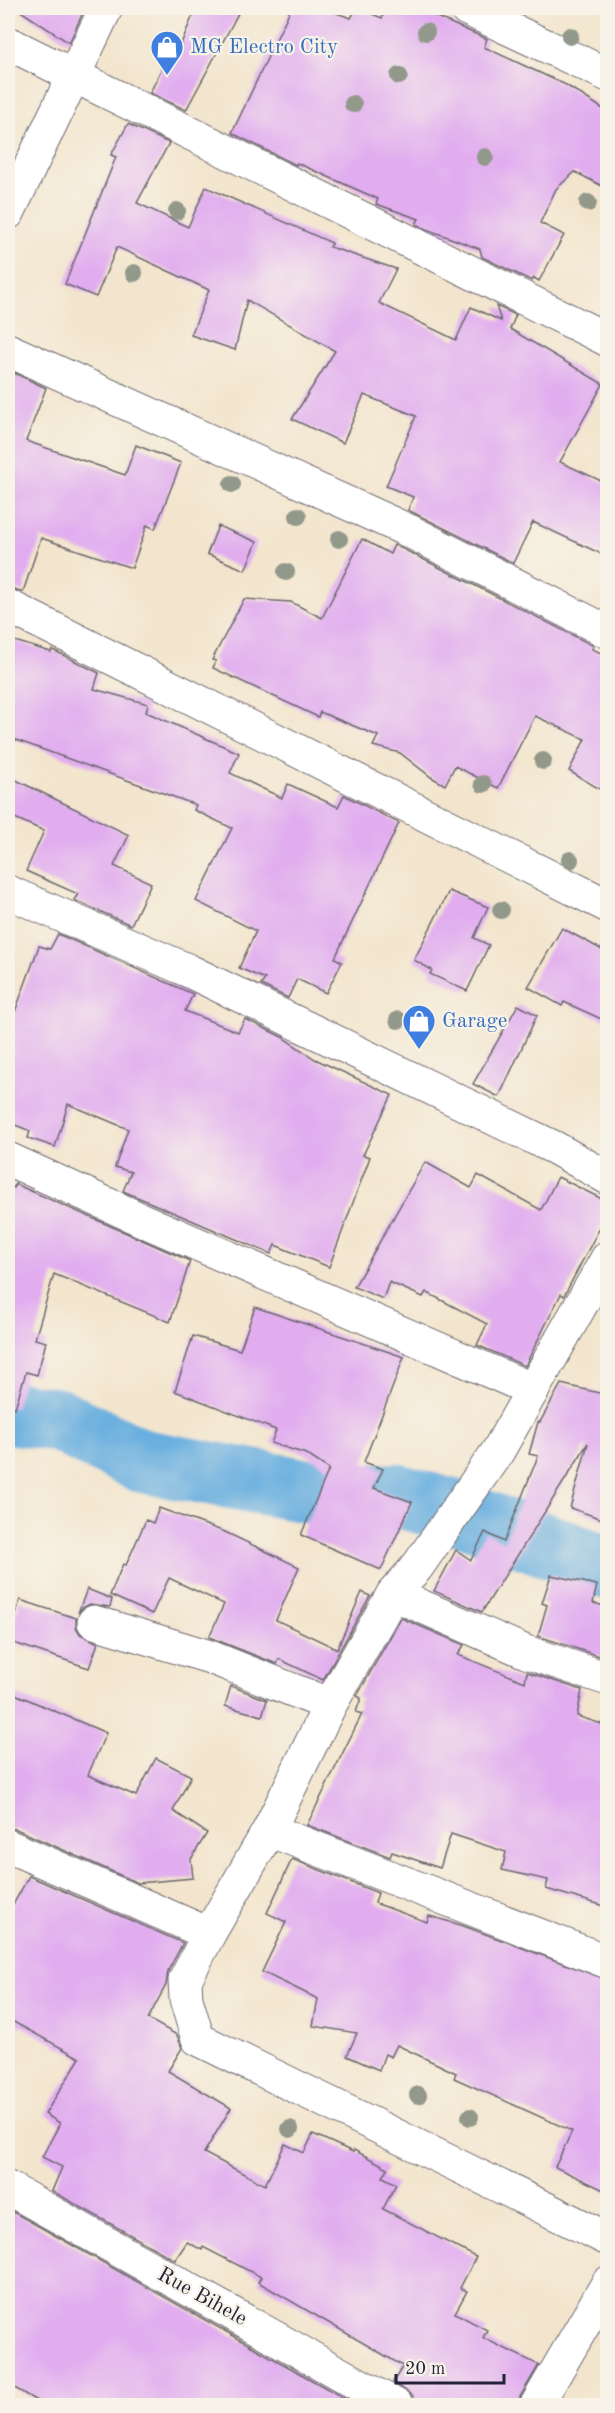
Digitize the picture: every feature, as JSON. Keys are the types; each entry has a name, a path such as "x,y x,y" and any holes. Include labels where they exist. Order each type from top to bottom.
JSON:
{"street":[{"path":"8,213 106,8"},
{"path":"465,8 608,75"},
{"path":"8,43 608,340"},
{"path":"8,351 409,531 608,632"},
{"path":"8,606 608,906"},
{"path":"8,892 187,970 555,1148 608,1178"},
{"path":"8,1159 532,1390"},
{"path":"608,1257 498,1451 417,1567 393,1594 330,1705 269,1830 185,1980 186,1999 198,2039 608,2239"},
{"path":"393,1594 526,1652 608,1679"},
{"path":"94,1622 210,1657 330,1705"},
{"path":"269,1830 608,1962"},
{"path":"8,1846 209,1934"},
{"name":"Rue Bihele","path":"8,2188 397,2406"},
{"path":"536,2406 608,2283"}],"building":[{"path":"16,8 85,8 69,43"},
{"path":"196,8 241,8 186,110 150,93 168,55 175,58"},
{"path":"291,8 322,8 351,18 357,8 382,18 386,8 416,8 487,39 484,47 566,85 608,112 608,189 575,172 556,189 540,223 564,235 539,281 534,278 532,281 482,257 480,249 416,224 419,219 376,204 378,199 297,163 296,165 232,133"},
{"path":"128,124 169,143 137,203 188,227 206,187 332,243 330,247 396,269 379,303 456,340 471,307 501,321 496,306 516,315 510,329 603,384 560,462 608,484 608,557 533,522 513,563 408,510 413,497 386,486 416,416 364,395 343,443 292,419 335,351 247,300 235,350 191,335 209,290 117,247 96,297 65,284 116,157 111,155"},
{"path":"8,370 46,388 26,441 125,475 136,445 181,463 155,529 147,525 132,568 41,538 23,592 8,587"},
{"path":"218,526 257,542 245,570 207,554"},
{"path":"362,539 390,554 394,545 401,548 594,646 592,649 608,656 608,794 569,771 585,739 535,716 498,788 455,766 445,785 400,753 373,746 378,736 320,712 318,717 213,668 216,661 212,660 244,599 291,602 322,618"},
{"path":"8,639 51,652 55,651 99,673 94,689 148,704 146,712 239,753 230,773 282,798 288,784 338,807 344,795 399,823 335,958 342,962 326,993 297,979 288,998 261,985 265,979 239,968 256,931 196,901 232,828 194,810 196,805 8,737"},
{"path":"14,779 129,835 114,866 151,883 131,925 74,900 78,894 26,871 44,831 8,815 8,795"},
{"path":"449,891 488,907 474,938 489,945 467,991 430,974 432,970 414,960"},
{"path":"562,928 608,953 608,1022 564,1002 562,1006 528,987"},
{"path":"58,934 193,994 185,1011 238,1032 245,1019 282,1037 315,1059 392,1095 363,1155 370,1157 329,1267 275,1245 271,1254 123,1191 131,1172 115,1167 128,1129 68,1104 55,1147 28,1138 30,1131 8,1122 8,1031 39,946 50,949"},
{"path":"518,1005 537,1015 499,1097 473,1084"},
{"path":"425,1162 471,1188 478,1175 541,1210 558,1177 608,1202 608,1212 564,1296 561,1294 525,1366 477,1345 487,1324 426,1292 423,1297 389,1282 383,1299 354,1287"},
{"path":"15,1184 190,1261 170,1322 54,1274 35,1339 46,1342 37,1375 26,1372 15,1408 8,1407 8,1185 14,1188"},
{"path":"255,1307 404,1357 364,1462 383,1469 374,1488 412,1502 381,1570 301,1535 329,1469 306,1454 271,1443 276,1430 175,1391 193,1336 240,1350"},
{"path":"561,1384 608,1395 608,1521 570,1508 588,1443 482,1612 434,1591 456,1550 471,1560 485,1532 504,1542 538,1456 529,1454 538,1422"},
{"path":"159,1508 225,1532 299,1567 276,1620 337,1649 362,1592 370,1596 323,1680 279,1659 277,1664 209,1637 224,1604 169,1578 152,1614 110,1595 146,1520 153,1523"},
{"path":"551,1575 597,1585 593,1603 608,1607 608,1659 538,1636 547,1605 542,1603"},
{"path":"87,1589 112,1599 110,1607 90,1604 78,1613"},
{"path":"20,1600 76,1618 76,1627 80,1634 98,1643 89,1668 8,1641"},
{"path":"401,1618 464,1645 458,1655 525,1682 527,1672 582,1690 577,1716 608,1726 608,1907 546,1889 548,1880 502,1870 506,1852 451,1834 440,1868 392,1852 390,1857 307,1825 362,1714 356,1712 361,1698 357,1696"},
{"path":"231,1686 267,1700 262,1716 225,1706"},
{"path":"8,1691 106,1733 88,1775 136,1796 156,1758 191,1776 173,1811 207,1833 191,1859 193,1878 138,1883 16,1829 8,1828"},
{"path":"292,1859 378,1893 375,1903 427,1922 429,1916 461,1925 608,1980 608,2192 555,2167 572,2131 454,2078 456,2073 397,2045 391,2057 385,2054 379,2070 347,2056 357,2033 313,2026 318,1999 262,1972 286,1922 267,1913"},
{"path":"29,1876 183,1943 168,1971 166,1985 148,2019 177,2035 182,2048 168,2071 231,2108 204,2153 265,2185 285,2144 304,2153 313,2134 353,2152 354,2150 388,2168 383,2177 396,2184 383,2209 476,2257 460,2288 467,2291 455,2313 487,2330 483,2338 539,2365 517,2406 416,2406 413,2396 393,2382 403,2366 258,2282 261,2277 203,2247 202,2250 187,2242 175,2260 52,2191 62,2167 42,2157 60,2123 45,2114 80,2058 8,2019 8,1914"},
{"path":"8,2209 358,2406 45,2406 8,2384"}],"waterway":[{"path":"8,1412 58,1420 142,1461 336,1496 395,1495 460,1513 608,1568"}],"place":[{"name":"MG Electro City","path":"167,76"},
{"name":"Garage","path":"419,1050"}]}
